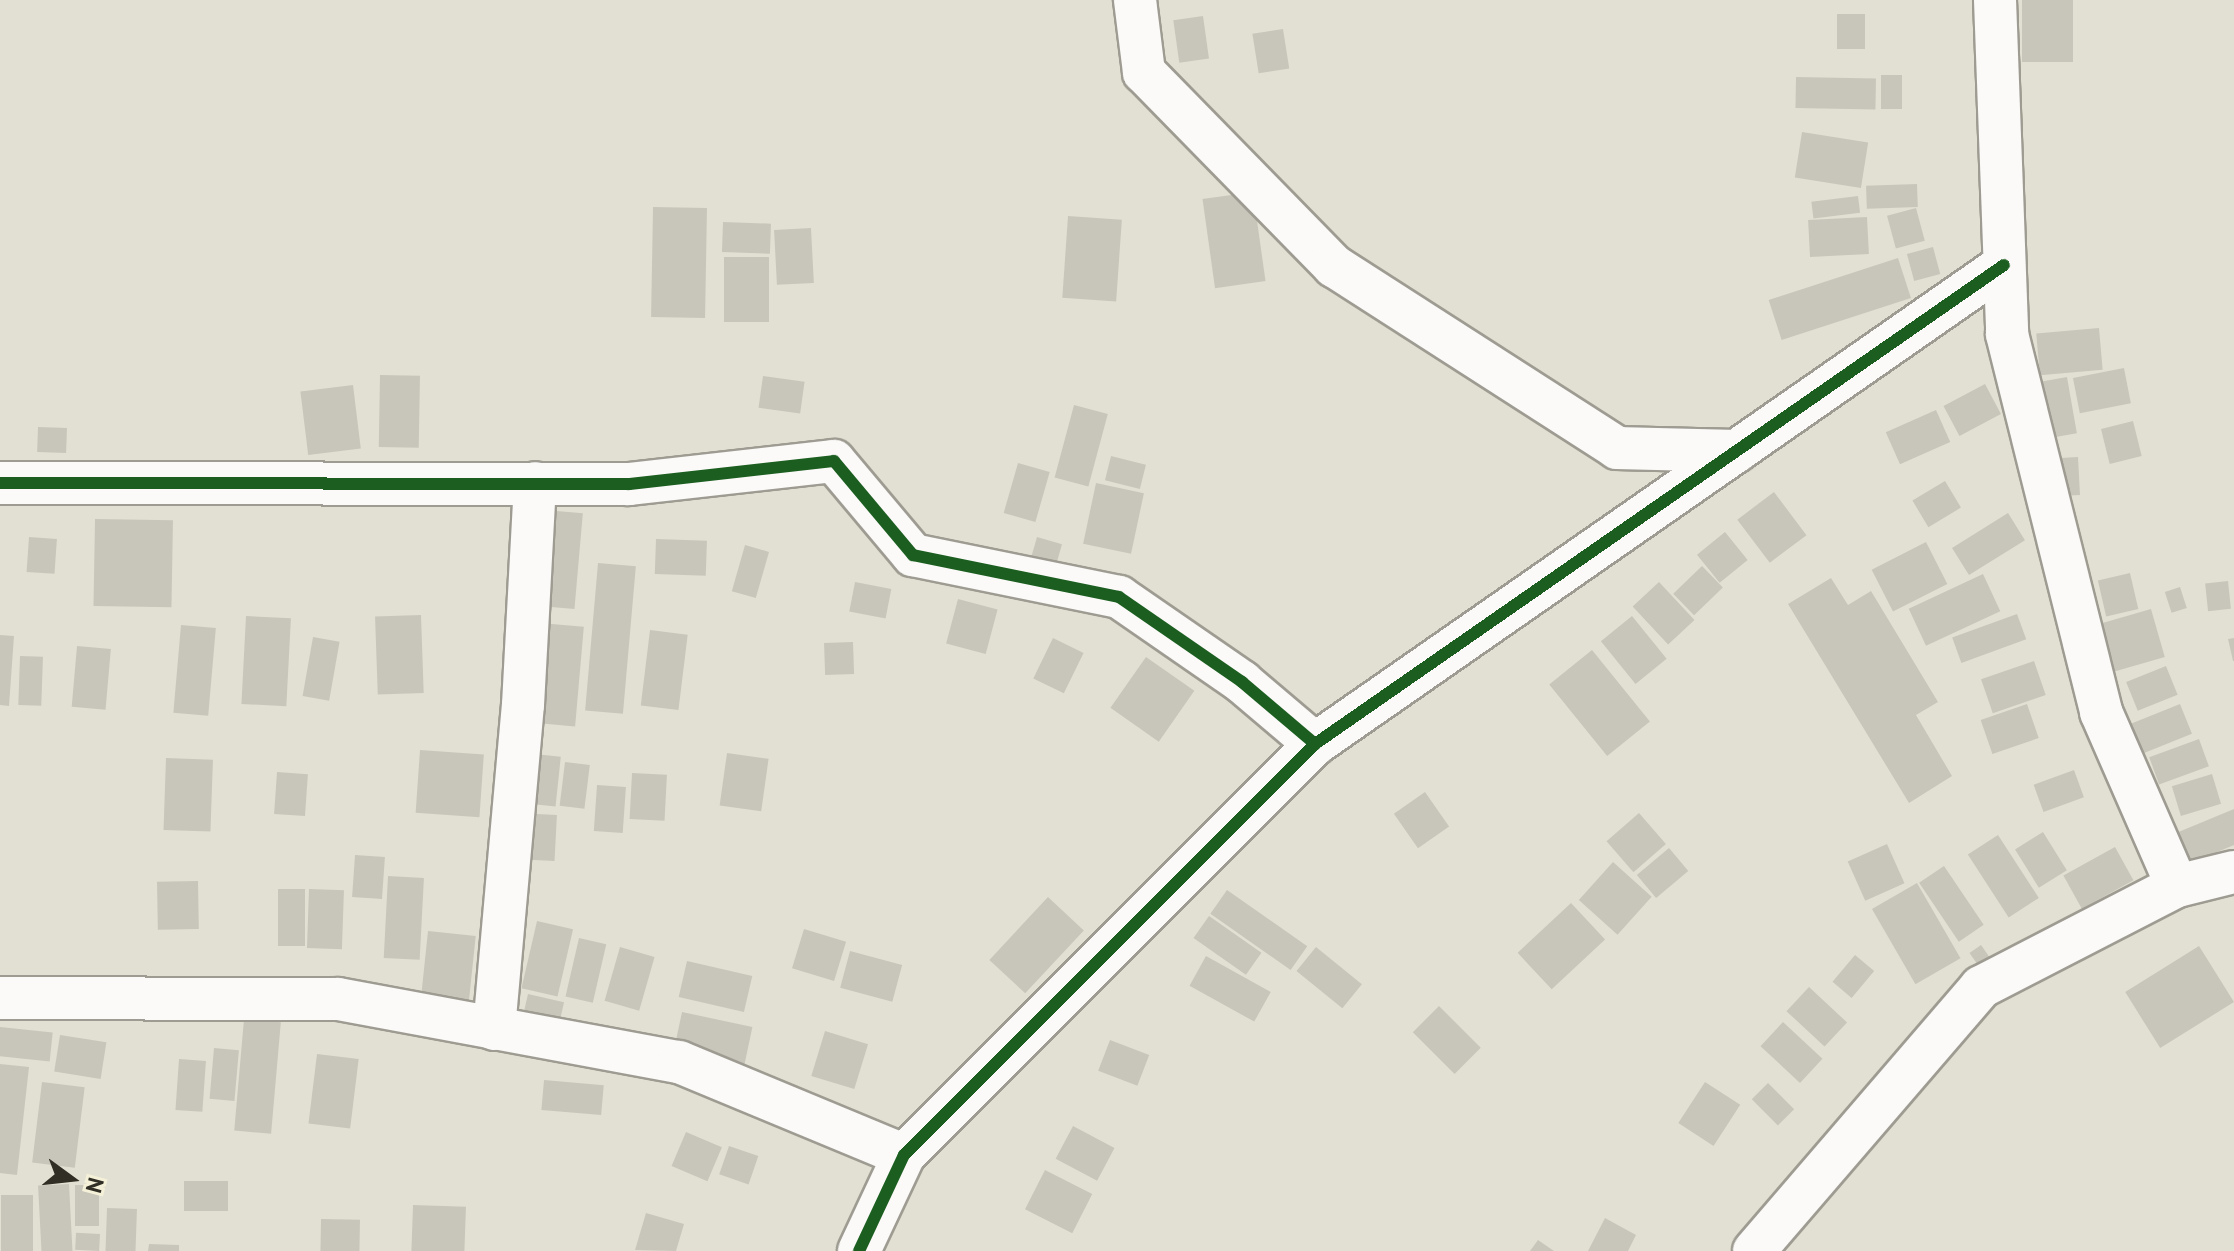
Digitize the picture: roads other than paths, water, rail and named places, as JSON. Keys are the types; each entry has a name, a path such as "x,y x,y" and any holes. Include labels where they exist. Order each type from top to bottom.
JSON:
{"street":[{"path":"1135,0 1144,72 1334,266 1617,448 1737,451"},
{"path":"1995,0 2007,334 2101,712 2177,886"},
{"path":"859,1251 904,1155 1315,744 2004,265"},
{"path":"0,483 390,487 629,484 834,461 913,555 1119,597 1242,682 1315,744"},
{"path":"494,1029 523,705 535,483"},
{"path":"1754,1251 1981,987 2177,886 2234,872"},
{"path":"0,998 338,999 679,1062 904,1155"}]}
